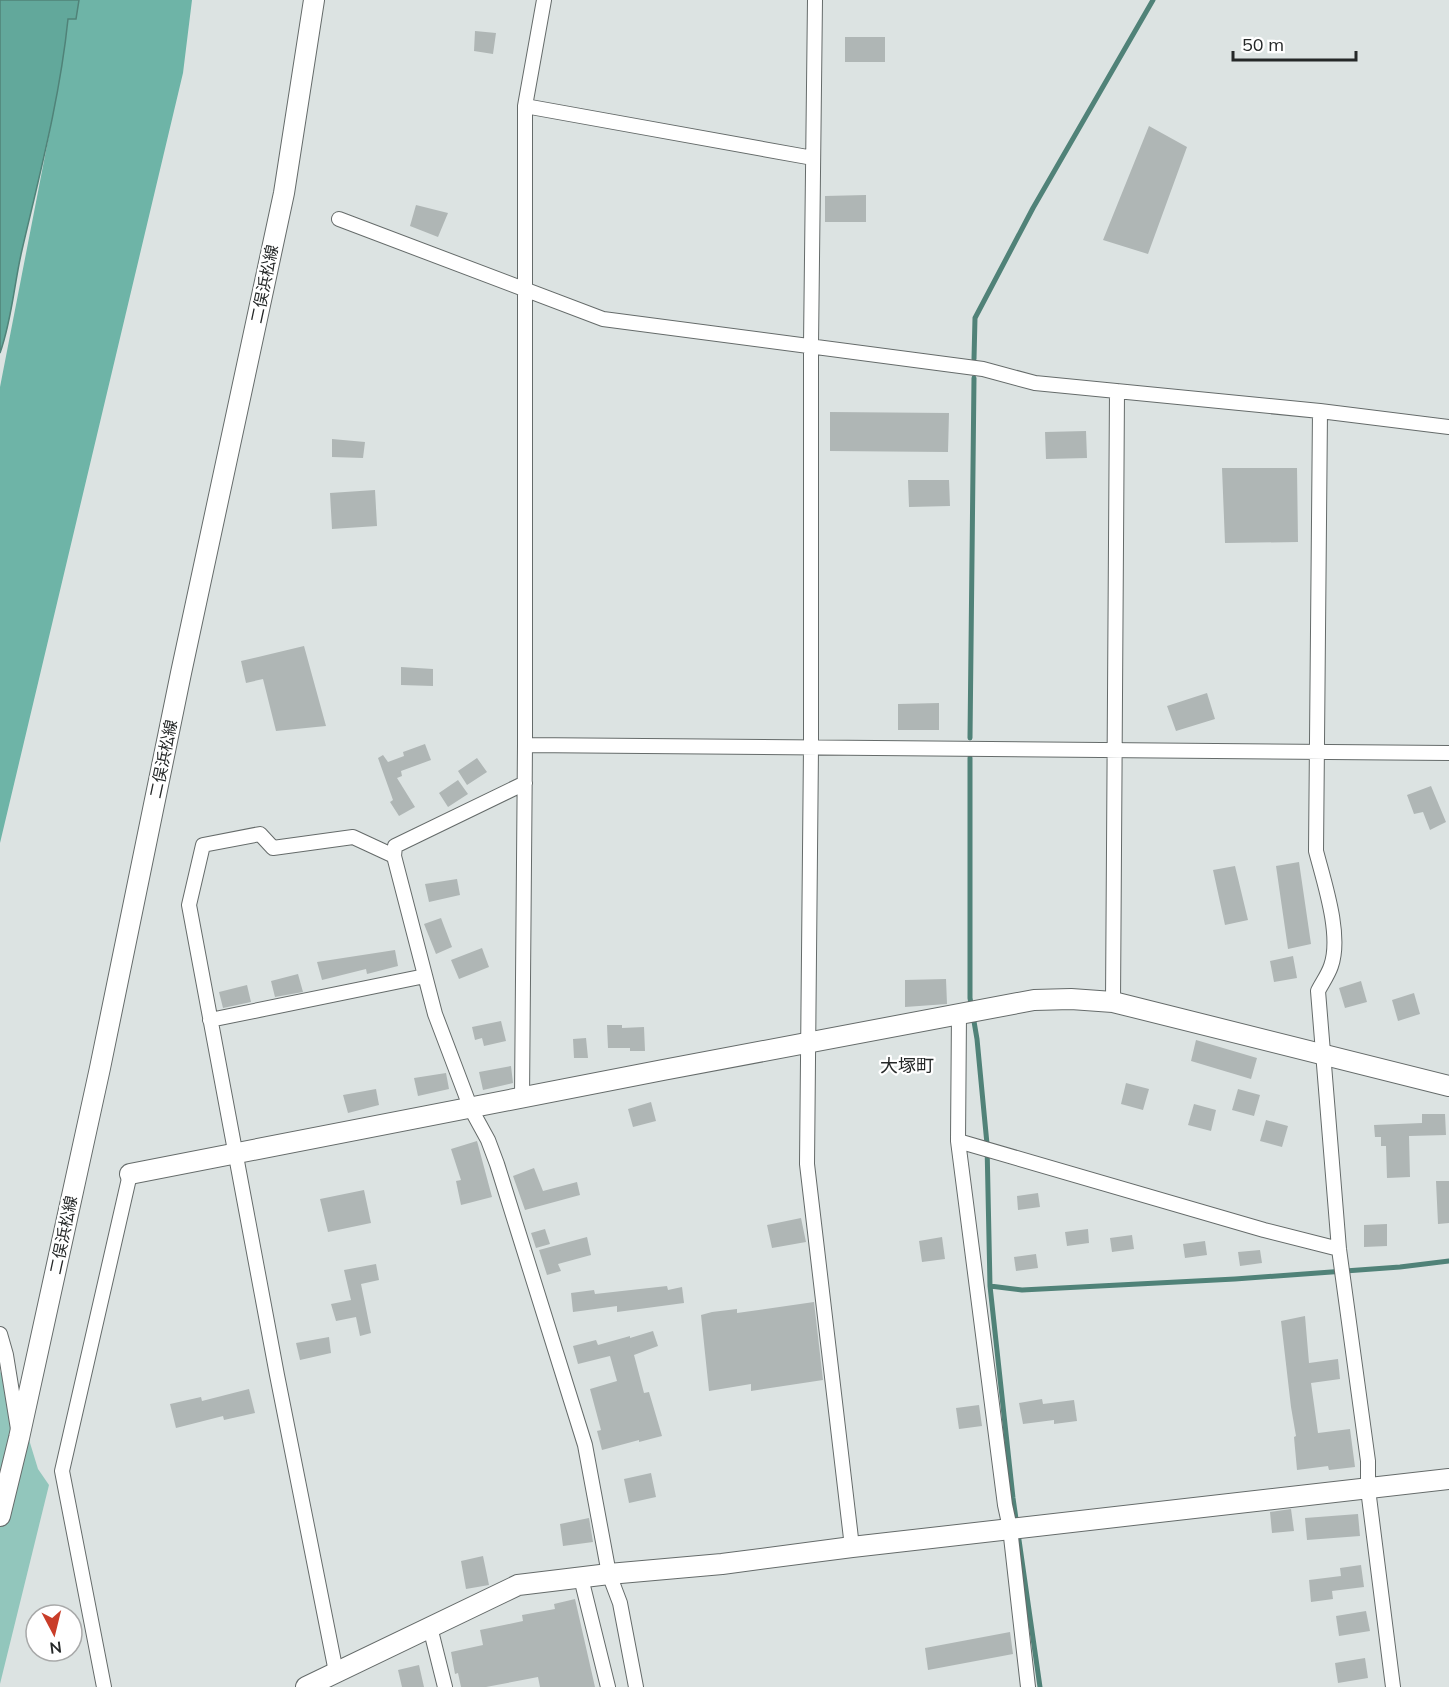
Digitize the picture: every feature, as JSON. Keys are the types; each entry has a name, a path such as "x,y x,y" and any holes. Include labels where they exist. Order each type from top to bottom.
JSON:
{"street":[{"name":"二俣浜松線","path":"0,1516 100,1068 181,672 284,193 314,0"},
{"path":"522,1098 525,783 525,106 544,0"},
{"path":"815,0 807,1164 852,1546"},
{"path":"525,106 813,158"},
{"path":"339,219 603,319 983,369 1035,383 1320,411 1449,427"},
{"path":"1113,1002 1117,391"},
{"path":"1320,411 1316,851 1334,932 1331,965 1318,991 1339,1249 1368,1461 1368,1489 1393,1687"},
{"path":"525,745 1449,753"},
{"path":"525,783 395,846 394,856 435,1014 471,1109 488,1140 497,1164 585,1445 609,1574 620,1603 636,1687"},
{"path":"336,1672 189,905 202,845 260,834 273,848 353,837 394,856"},
{"path":"210,1020 425,976"},
{"path":"104,1687 62,1471 130,1174 1034,1000 1071,999 1113,1002 1449,1086"},
{"path":"959,1013 958,1141 1005,1505 1010,1528 1028,1687"},
{"path":"958,1141 1264,1230 1339,1249"},
{"path":"0,1334 6,1354 19,1438"},
{"path":"306,1687 518,1585 722,1564 852,1546 1449,1479"},
{"path":"581,1578 608,1687"},
{"path":"430,1627 445,1687"}],"shaded area":[{"path":"0,0 79,0 76,19 68,19 55,106 0,353"},
{"path":"68,0 192,0 183,73 0,843 0,387 50,130"},
{"path":"0,1371 23,1420 38,1469 49,1485 0,1684"}],"building":[{"path":"475,31 496,33 493,54 474,51"},
{"path":"845,37 885,37 885,62 845,62"},
{"path":"1149,126 1187,147 1148,254 1103,240"},
{"path":"866,195 866,222 825,222 825,196"},
{"path":"416,205 448,213 438,237 410,226"},
{"path":"830,412 949,413 948,452 830,451"},
{"path":"1086,431 1087,458 1046,459 1045,432"},
{"path":"332,439 365,442 363,458 332,457"},
{"path":"1222,468 1297,468 1298,542 1225,543"},
{"path":"908,480 949,480 950,506 909,507"},
{"path":"375,490 377,526 332,529 330,493"},
{"path":"304,646 326,726 276,731 263,679 246,683 241,661"},
{"path":"401,667 433,669 433,686 401,685"},
{"path":"1207,693 1215,719 1176,731 1167,706"},
{"path":"939,703 939,730 898,730 898,704"},
{"path":"425,744 431,760 401,771 402,776 397,778 415,807 399,816 390,802 393,800 378,758 383,755 388,762 404,756 403,752"},
{"path":"477,758 487,772 467,785 458,771"},
{"path":"458,780 468,794 448,807 439,793"},
{"path":"1431,786 1446,822 1430,830 1423,812 1414,814 1407,795"},
{"path":"1299,862 1311,944 1288,949 1276,866"},
{"path":"1235,866 1248,920 1225,925 1213,870"},
{"path":"457,879 460,895 429,902 425,884"},
{"path":"441,918 452,947 436,954 424,924"},
{"path":"482,948 489,967 459,979 451,960"},
{"path":"395,950 398,966 367,974 366,969 322,980 317,962"},
{"path":"1293,956 1297,978 1274,982 1270,961"},
{"path":"298,974 303,992 275,997 271,981"},
{"path":"946,979 947,1004 905,1007 905,980"},
{"path":"1361,981 1367,1002 1345,1008 1339,988"},
{"path":"247,985 251,1002 223,1008 219,992"},
{"path":"1414,993 1420,1014 1398,1021 1392,1000"},
{"path":"501,1021 506,1041 484,1046 482,1038 475,1040 472,1027"},
{"path":"607,1025 622,1025 622,1028 644,1027 645,1051 608,1048"},
{"path":"586,1038 588,1058 574,1058 573,1039"},
{"path":"1196,1040 1257,1058 1251,1079 1191,1061"},
{"path":"511,1066 513,1083 483,1090 479,1072"},
{"path":"446,1073 449,1089 418,1096 414,1078"},
{"path":"1126,1083 1149,1089 1143,1110 1121,1104"},
{"path":"376,1089 379,1105 348,1113 343,1095"},
{"path":"1238,1089 1260,1095 1254,1116 1232,1110"},
{"path":"651,1102 656,1121 633,1127 628,1109"},
{"path":"1194,1104 1216,1110 1211,1131 1188,1125"},
{"path":"1422,1114 1445,1114 1446,1135 1409,1136 1410,1177 1387,1178 1386,1146 1381,1146 1381,1137 1375,1137 1374,1125 1422,1123"},
{"path":"1266,1120 1288,1126 1282,1147 1260,1141"},
{"path":"477,1141 492,1197 461,1205 456,1181 461,1180 451,1149"},
{"path":"534,1168 543,1191 577,1182 580,1195 525,1210 513,1176"},
{"path":"1436,1181 1449,1181 1449,1223 1438,1224"},
{"path":"364,1190 371,1223 328,1232 320,1199"},
{"path":"1038,1193 1040,1207 1018,1210 1017,1196"},
{"path":"801,1218 806,1242 772,1248 767,1225"},
{"path":"1387,1224 1387,1246 1364,1247 1364,1225"},
{"path":"545,1229 550,1244 536,1248 531,1233"},
{"path":"1088,1229 1089,1243 1067,1246 1065,1232"},
{"path":"1132,1235 1134,1249 1112,1252 1110,1238"},
{"path":"587,1237 591,1255 558,1264 561,1271 547,1275 539,1250"},
{"path":"942,1237 945,1259 922,1262 919,1241"},
{"path":"1205,1241 1207,1255 1185,1258 1183,1244"},
{"path":"1260,1250 1262,1263 1240,1266 1238,1252"},
{"path":"1036,1254 1038,1268 1016,1271 1014,1257"},
{"path":"376,1264 379,1280 361,1284 371,1333 360,1336 356,1317 336,1321 331,1304 351,1300 344,1270"},
{"path":"667,1286 668,1290 682,1287 684,1303 617,1312 617,1306 573,1312 571,1293 594,1290 595,1294"},
{"path":"814,1302 823,1380 751,1391 751,1384 709,1391 701,1315 737,1309 737,1313"},
{"path":"1305,1316 1309,1363 1338,1359 1340,1379 1311,1383 1318,1433 1350,1429 1355,1467 1329,1470 1328,1466 1297,1470 1294,1437 1296,1436 1281,1321"},
{"path":"653,1331 658,1346 634,1355 644,1393 649,1392 662,1436 602,1450 597,1431 601,1430 590,1389 617,1381 610,1356 578,1364 573,1346 596,1340 598,1345"},
{"path":"329,1337 331,1353 300,1360 296,1343"},
{"path":"249,1389 255,1413 224,1420 223,1416 176,1428 170,1404 201,1397 202,1401"},
{"path":"1042,1399 1043,1404 1074,1400 1077,1421 1054,1424 1054,1420 1023,1424 1019,1403"},
{"path":"979,1405 982,1426 959,1429 956,1408"},
{"path":"651,1473 656,1497 629,1503 624,1479"},
{"path":"1291,1509 1294,1531 1272,1533 1270,1512"},
{"path":"1358,1514 1360,1536 1307,1540 1305,1518"},
{"path":"589,1518 593,1542 563,1546 560,1524"},
{"path":"483,1556 489,1585 466,1589 461,1561"},
{"path":"1361,1565 1364,1587 1332,1591 1333,1599 1311,1602 1309,1580 1341,1576 1340,1568"},
{"path":"575,1599 595,1687 540,1687 538,1677 486,1687 461,1687 458,1673 455,1674 451,1652 483,1645 480,1630 523,1621 522,1615 555,1609 554,1604"},
{"path":"1366,1611 1370,1631 1339,1636 1336,1616"},
{"path":"1010,1632 1013,1654 928,1670 925,1648"},
{"path":"1365,1658 1368,1678 1338,1683 1335,1663"},
{"path":"419,1665 424,1687 402,1687 398,1670"}],"waterway":[{"path":"974,359 975,318 1033,208 1153,0"},
{"path":"970,738 974,378"},
{"path":"970,758 970,998 977,1039 987,1144 990,1286 1013,1498 1040,1687"},
{"path":"990,1286 1022,1290 1235,1279 1400,1267 1449,1261"}],"district":[{"name":"大塚町","path":"907,1066"}]}
